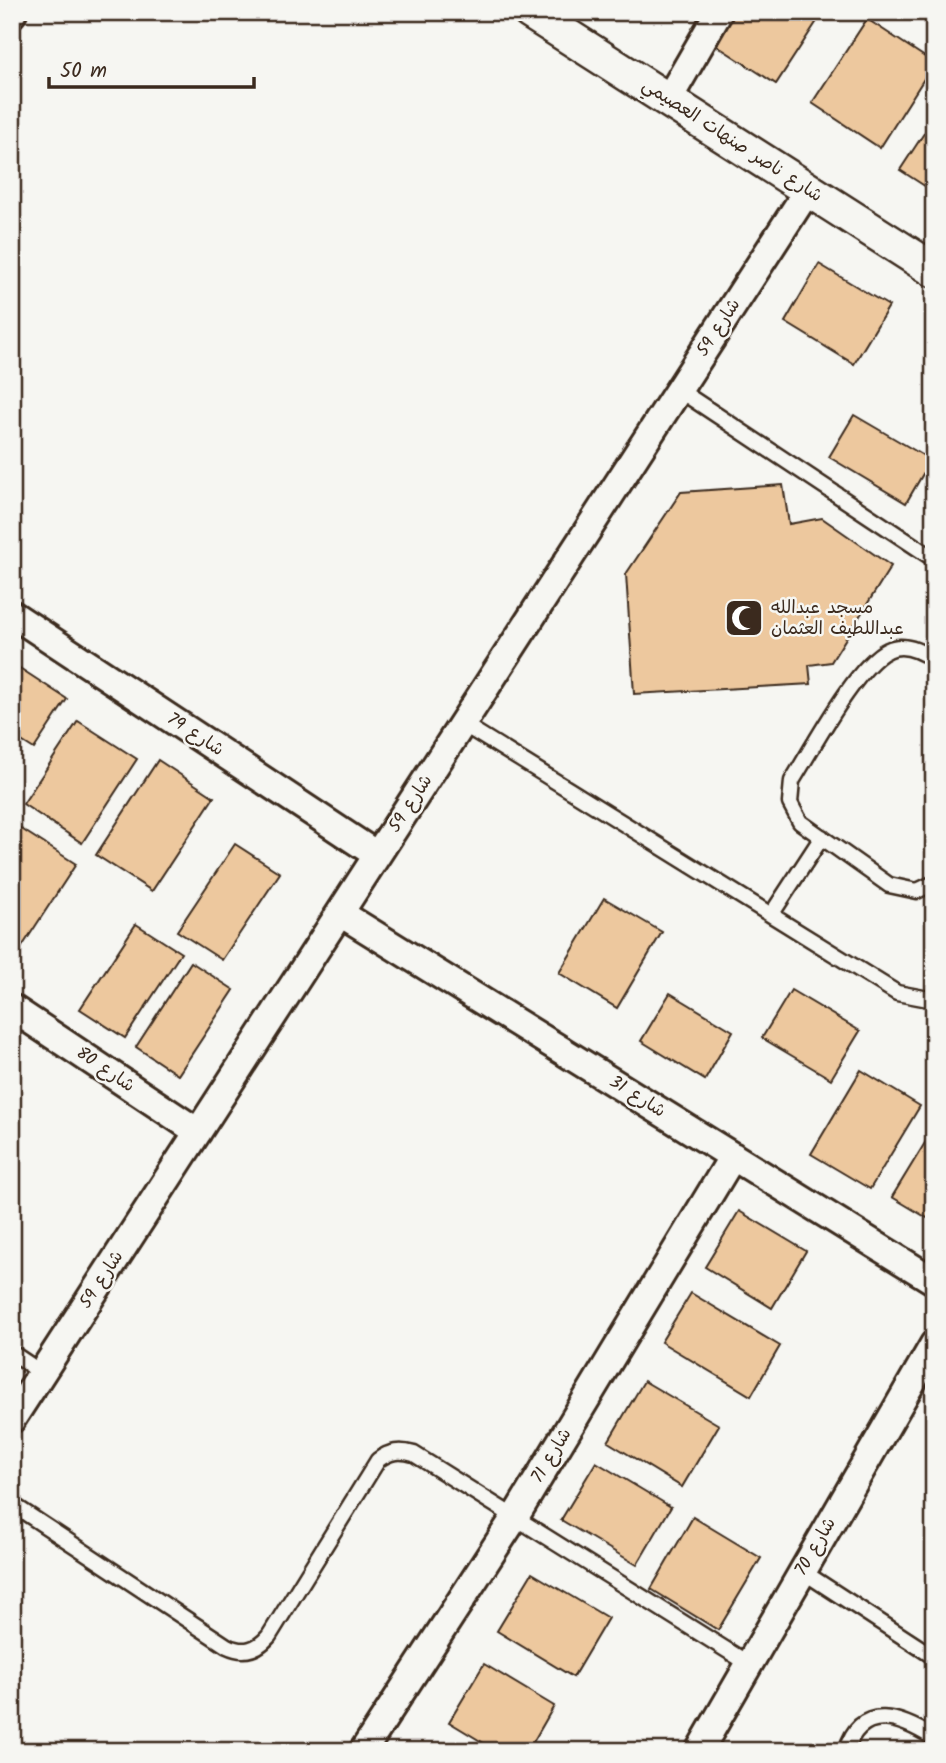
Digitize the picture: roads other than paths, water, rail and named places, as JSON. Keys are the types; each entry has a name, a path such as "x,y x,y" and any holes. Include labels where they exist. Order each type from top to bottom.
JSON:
{"street":[{"name":"شارع ناصر صنهات العصيمي","path":"530,12 934,270"},
{"path":"668,100 719,12"},
{"name":"شارع 59","path":"12,1419 808,190"},
{"name":"شارع 79","path":"12,614 377,855"},
{"name":"شارع 31","path":"340,913 934,1282"},
{"name":"شارع 80","path":"12,1008 198,1132"},
{"name":"شارع 71","path":"363,1751 515,1517 733,1156"},
{"name":"شارع 70","path":"699,1751 934,1345"}],"lane":[{"path":"679,390 934,559"},
{"path":"934,660 916,648 891,648 869,662 792,781 790,803 800,822 890,885 917,891 934,883"},
{"path":"463,724 897,993 934,1001"},
{"path":"771,915 822,838"},
{"path":"12,1353 42,1373"},
{"path":"12,1504 227,1646 242,1651 253,1649 269,1636 372,1467 384,1455 403,1451 414,1454 749,1664"},
{"path":"802,1571 934,1657"},
{"path":"846,1751 852,1735 861,1727 884,1717 908,1722 934,1738"}],"place":[{"name":"مسجد عبدالله عبداللطيف العثمان","path":"744,618"}]}
